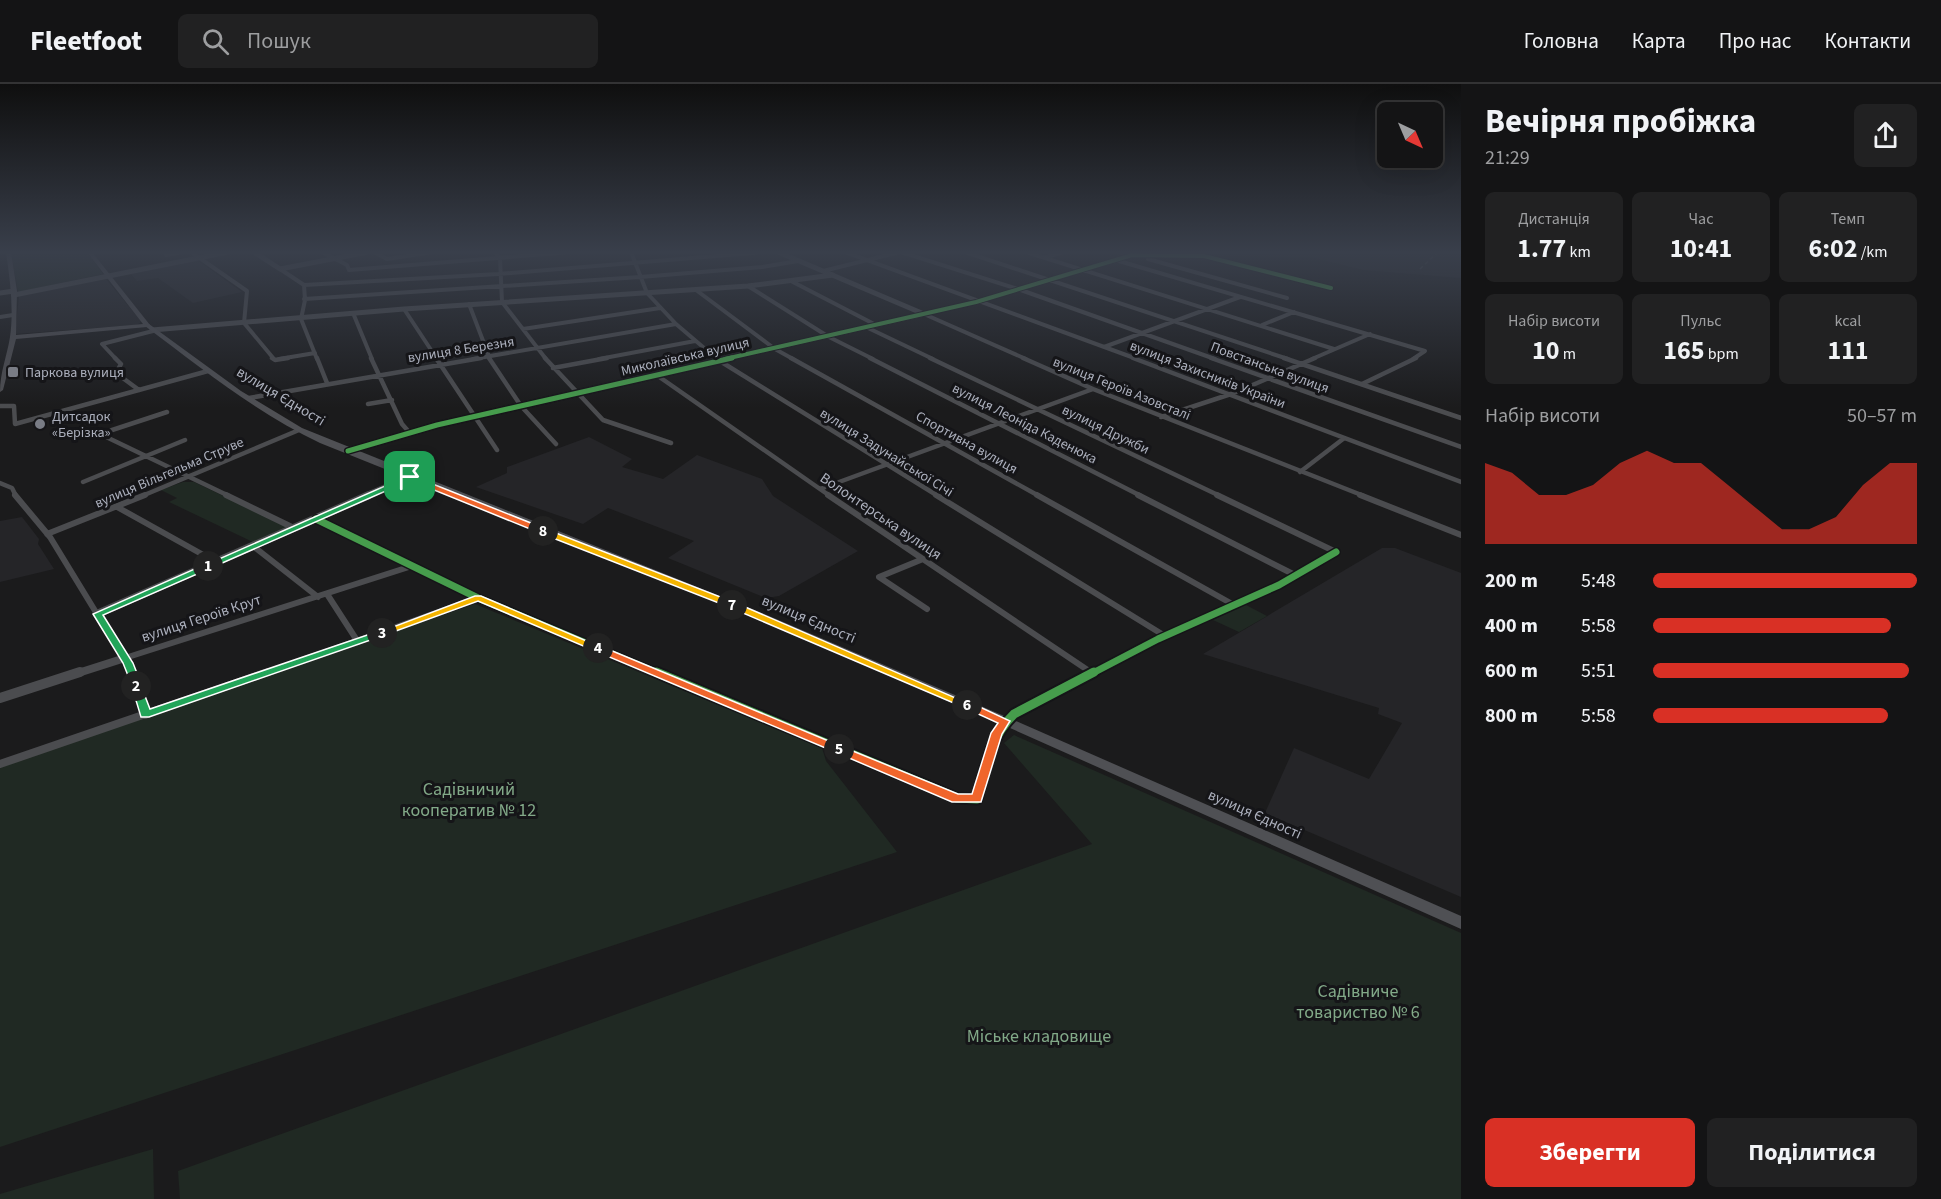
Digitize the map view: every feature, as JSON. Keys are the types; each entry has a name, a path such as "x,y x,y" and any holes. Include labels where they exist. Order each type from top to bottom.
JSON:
{"main road":[{"path":"0,390 14,338 14,304"},
{"name":"вулиця Єдності","path":"131,304 151,329 208,371 299,430 410,477 753,613 1005,721 1461,923"},
{"path":"14,338 151,329"}],"street":[{"path":"246,304 245,321 250,331 275,360 315,353"},
{"path":"303,304 301,319 327,383"},
{"path":"139,390 116,373 121,364 102,344 151,329 469,304"},
{"path":"469,304 488,357 521,406 556,444"},
{"path":"504,304 553,368 603,420 671,442"},
{"name":"вулиця Задунайської Січі","path":"657,304 720,362 1165,636"},
{"name":"Спортивна вулиця","path":"715,304 775,349 1234,605"},
{"name":"вулиця Леоніда Каденюка","path":"777,304 829,337 1295,575"},
{"path":"835,304 876,325"},
{"name":"вулиця Героїв Азовсталі","path":"900,304 1160,417 1461,535"},
{"name":"Миколаївська вулиця","path":"348,451 409,432 475,416 968,304"},
{"name":"вулиця Захисників України","path":"990,304 1461,482"},
{"name":"Повстанська вулиця","path":"1059,304 1461,447"},
{"path":"1126,304 1461,418"},
{"path":"1195,304 1334,349"},
{"path":"1104,347 1222,304"},
{"path":"1265,304 1425,351 1424,354 1362,384"},
{"path":"523,329 660,308"},
{"path":"404,309 497,450"},
{"path":"1262,325 1294,312"},
{"path":"353,313 402,424 409,432"},
{"path":"0,317 14,315"},
{"name":"вулиця 8 Березня","path":"249,398 676,324"},
{"name":"вулиця Дружби","path":"866,327 1336,552 1295,575"},
{"path":"1160,417 1268,379 1370,334"},
{"path":"553,368 695,341"},
{"path":"0,406 14,406 15,424 208,371"},
{"name":"Волонтерська вулиця","path":"658,376 922,559 1092,673"},
{"path":"820,489 1093,389"},
{"path":"368,404 392,400"},
{"path":"167,412 100,434 294,528"},
{"name":"вулиця Вільгельма Струве","path":"47,534 299,430"},
{"path":"1300,472 1343,439"},
{"path":"83,482 185,440"},
{"path":"97,614 410,477"},
{"path":"0,483 12,488 17,498 47,534 125,658 145,714"},
{"path":"117,507 216,562"},
{"path":"316,519 478,598 957,798 977,799 996,733 1005,721 1165,636 1279,585 1295,575"},
{"path":"253,546 318,597"},
{"path":"922,559 879,577 927,609"},
{"name":"вулиця Героїв Крут","path":"0,698 412,566"},
{"path":"327,594 358,642"},
{"path":"0,764 358,642 478,598"}],"shaded area":[{"path":"18,304 127,304 141,321 136,325 15,334"},
{"path":"589,437 632,459 622,467 663,479 697,455 762,479 773,496 858,551 779,596 766,598 668,558 694,541 608,508 583,524 476,487 507,473 507,467"},
{"path":"22,517 39,539 38,544 54,569 0,582 0,521"},
{"path":"1382,548 1395,548 1461,573 1461,897 1265,813 1294,748 1369,779 1402,723 1378,714 1379,708 1203,654"}],"green space":[{"path":"183,482 194,482 289,527 255,543 169,502 177,498 161,490"},
{"name":"Садівничий кооператив № 12","path":"475,604 822,748 826,761 897,852 0,1147 0,766"},
{"path":"1246,605 1267,616 1239,632 1213,620"},
{"name":"Міське кладовище","path":"1014,735 1461,933 1461,1199 180,1199 178,1171 1092,844 1004,743"},
{"path":"153,1149 154,1199 0,1199 0,1194"}],"cycle path":[{"path":"348,451 437,425 967,304"},
{"path":"316,519 478,598 957,798 977,799 993,742 999,731 1014,714 1158,639 1279,585 1336,552"}],"place":[{"name":"Паркова вулиця","path":"13,372"},
{"name":"Дитсадок «Берізка»","path":"40,424"}],"route":[{"path":"410,477 753,613 1005,721 996,733 977,799 957,798 478,598 450,610 145,714 128,663 97,614 410,477"}],"park label":[{"name":"Садівниче товариство № 6","path":"1358,1001"}]}
